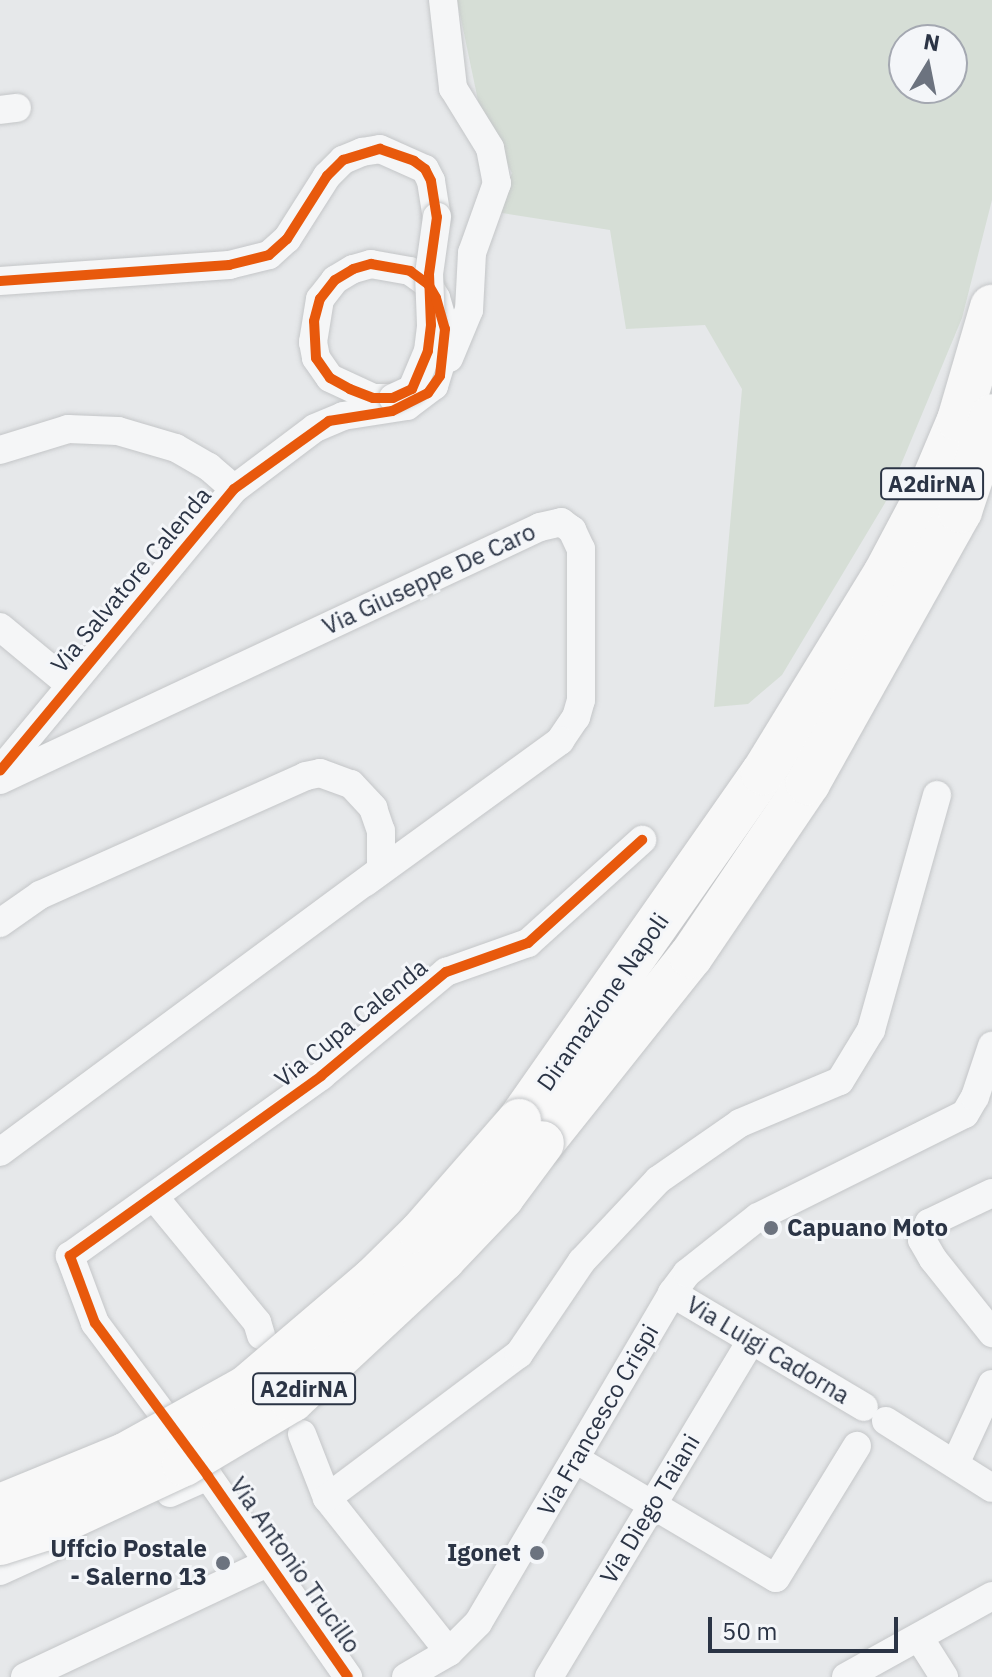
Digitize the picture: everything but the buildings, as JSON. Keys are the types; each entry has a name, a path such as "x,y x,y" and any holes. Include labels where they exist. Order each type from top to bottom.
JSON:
{"highway":[{"name":"Diramazione Napoli","path":"0,1506 125,1455 246,1388 393,1261 464,1187 530,1132 691,956 808,783 885,574 929,491 959,420 992,307"},
{"name":"Diramazione Napoli","path":"857,656 960,511 992,416"},
{"name":"Diramazione Napoli","path":"0,1543 44,1529 184,1464 292,1400 443,1259 502,1197 530,1132"}],"street":[{"name":"Via Salvatore Calenda","path":"0,771 69,684 234,489 315,428 343,416 407,406 428,393 440,376 469,310 472,253 497,183 490,148 453,88 443,0"},
{"path":"0,281 229,265 269,255 287,239 327,176 343,160 380,149 414,161 425,169 431,181 437,217 429,274 431,325 428,351 412,389 393,398 373,398 330,378 316,358 313,342 320,299 335,280 353,269 371,264 410,271 428,284 442,314 445,350 440,376"},
{"path":"0,450 68,429 118,431 176,448 209,467 234,489"},
{"name":"Via Giuseppe De Caro","path":"0,780 540,527 561,522 572,530 581,549 581,700 576,717 560,741 366,882"},
{"path":"0,627 69,684"},
{"path":"0,923 40,895 290,782 320,773 351,784 373,808 381,831 381,870 0,1152"},
{"path":"327,1498 519,1354 582,1261 658,1180 740,1123 840,1081 871,1030 937,795"},
{"name":"Via Cupa Calenda","path":"162,1413 95,1323 70,1256 155,1198 321,1076 446,972 528,943 642,840"},
{"name":"Via Francesco Crispi","path":"406,1677 449,1652 478,1623 577,1460 672,1293 687,1273 758,1217 965,1114 975,1097 992,1046"},
{"path":"992,1193 929,1223 922,1240 933,1259 992,1333"},
{"path":"155,1198 257,1322 261,1335"},
{"name":"Via Luigi Cadorna","path":"672,1293 956,1462 992,1488"},
{"name":"Via Diego Taiani","path":"549,1677 750,1342"},
{"path":"956,1462 992,1384"},
{"path":"302,1434 327,1498 449,1652"},
{"path":"577,1460 776,1578 857,1446"},
{"name":"Via Antonio Trucillo","path":"0,1571 208,1476 348,1677"},
{"path":"25,1677 267,1563"},
{"path":"846,1677 920,1639 992,1596"},
{"path":"920,1639 944,1677"}],"shaded area":[{"path":"457,0 992,0 992,200 962,318 885,503 782,675 748,704 714,707 742,389 705,325 626,329 610,230 496,212 512,173 480,110"}],"cycle path":[{"path":"0,281 229,265 269,255 287,239 327,176 343,160 380,149 414,161 425,169 431,181 437,217 429,274 431,325 428,351 412,389 393,398 373,398 350,389 330,378 316,358 314,321 320,299 335,280 353,269 371,264 410,271 428,284 436,298 445,329 440,376 428,393 392,411 329,421 234,489 0,771"},
{"path":"348,1677 208,1476 95,1323 70,1256 321,1076 446,972 528,943 642,840"}],"place":[{"name":"Capuano Moto","path":"771,1228"},
{"name":"Igonet","path":"537,1553"},
{"name":"Uffcio Postale - Salerno 13","path":"223,1563"}]}
